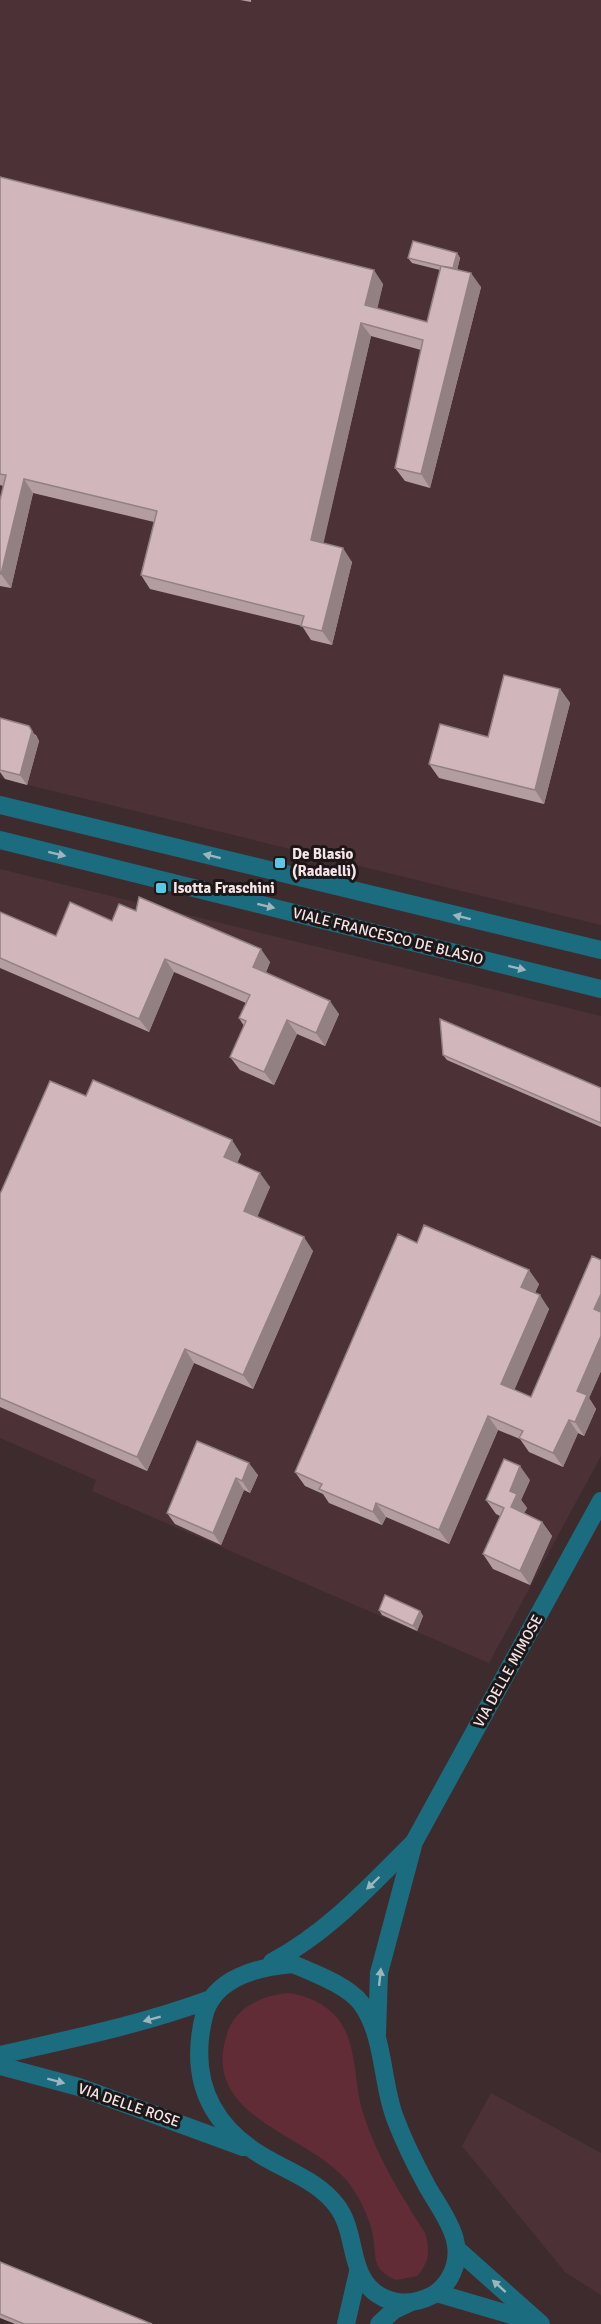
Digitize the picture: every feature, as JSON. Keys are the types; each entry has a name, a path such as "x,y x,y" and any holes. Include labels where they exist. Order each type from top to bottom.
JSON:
{"street":[{"path":"0,805 601,950"},
{"name":"VIALE FRANCESCO DE BLASIO","path":"0,840 601,988"},
{"name":"VIA DELLE MIMOSE","path":"377,2036 379,1973 414,1842 601,1501"},
{"name":"VIA DELLE MIMOSE","path":"264,1966 303,1946 414,1842"},
{"path":"0,2055 108,2030 208,2000 236,1977 264,1966 293,1964 330,1980 360,2002 377,2036 387,2096 404,2144 450,2222 458,2250 452,2274 437,2293 394,2310 379,2324"},
{"path":"208,2000 197,2042 200,2083 221,2121 255,2151 311,2182 338,2207 350,2236 358,2272 346,2324"},
{"name":"VIA DELLE ROSE","path":"0,2066 79,2087 255,2151"},
{"path":"458,2250 540,2324"},
{"path":"358,2272 376,2294 387,2299 409,2303"},
{"path":"437,2293 540,2324"}],"shaded area":[{"path":"0,0 601,0 601,925 0,778"},
{"path":"0,869 601,1016 601,1456 489,1663 92,1491 96,1480 0,1438"},
{"path":"287,1993 321,2004 333,2013 344,2028 354,2059 360,2102 372,2137 396,2186 425,2233 428,2256 417,2276 396,2280 381,2270 376,2259 374,2239 368,2218 348,2182 330,2165 261,2120 242,2104 228,2084 223,2060 228,2031 232,2022 252,2004"},
{"path":"491,2093 601,2153 601,2295 565,2272 462,2146"}],"building":[{"path":"0,177 374,270 365,305 427,322 441,266 471,273 421,474 395,468 423,340 361,323 311,540 343,548 322,631 301,626 304,616 141,575 157,511 24,479 0,574 0,500 6,475 0,474"},
{"path":"413,241 457,253 453,268 408,258"},
{"path":"504,675 560,689 535,790 429,764 440,724 488,737"},
{"path":"0,718 29,726 32,731 20,775 0,770"},
{"path":"139,897 261,949 253,967 330,1001 316,1033 287,1020 264,1072 230,1057 246,1021 239,1018 250,995 165,959 139,1019 0,958 0,912 56,936 70,902 112,921 119,904 136,911"},
{"path":"440,1019 601,1088 601,1123 443,1055"},
{"path":"93,1080 232,1140 224,1157 260,1173 244,1211 304,1237 243,1375 185,1349 137,1457 0,1398 0,1194 50,1081 86,1096"},
{"path":"424,1225 529,1270 521,1287 540,1295 501,1384 531,1397 592,1256 601,1260 601,1294 594,1309 601,1312 601,1336 577,1391 587,1395 575,1422 569,1420 553,1453 519,1438 523,1431 488,1416 439,1530 376,1503 373,1512 319,1489 322,1484 295,1472 398,1234 417,1243"},
{"path":"197,1441 249,1463 242,1481 236,1478 213,1533 167,1513"},
{"path":"504,1459 520,1466 510,1491 517,1494 511,1507 542,1522 520,1571 483,1554 504,1508 486,1500"},
{"path":"385,1595 420,1611 413,1626 379,1610"},
{"path":"0,2262 152,2324 24,2324 0,2314"}],"place":[{"name":"De Blasio (Radaelli)","path":"280,863"},
{"name":"Isotta Fraschini","path":"161,888"}]}
